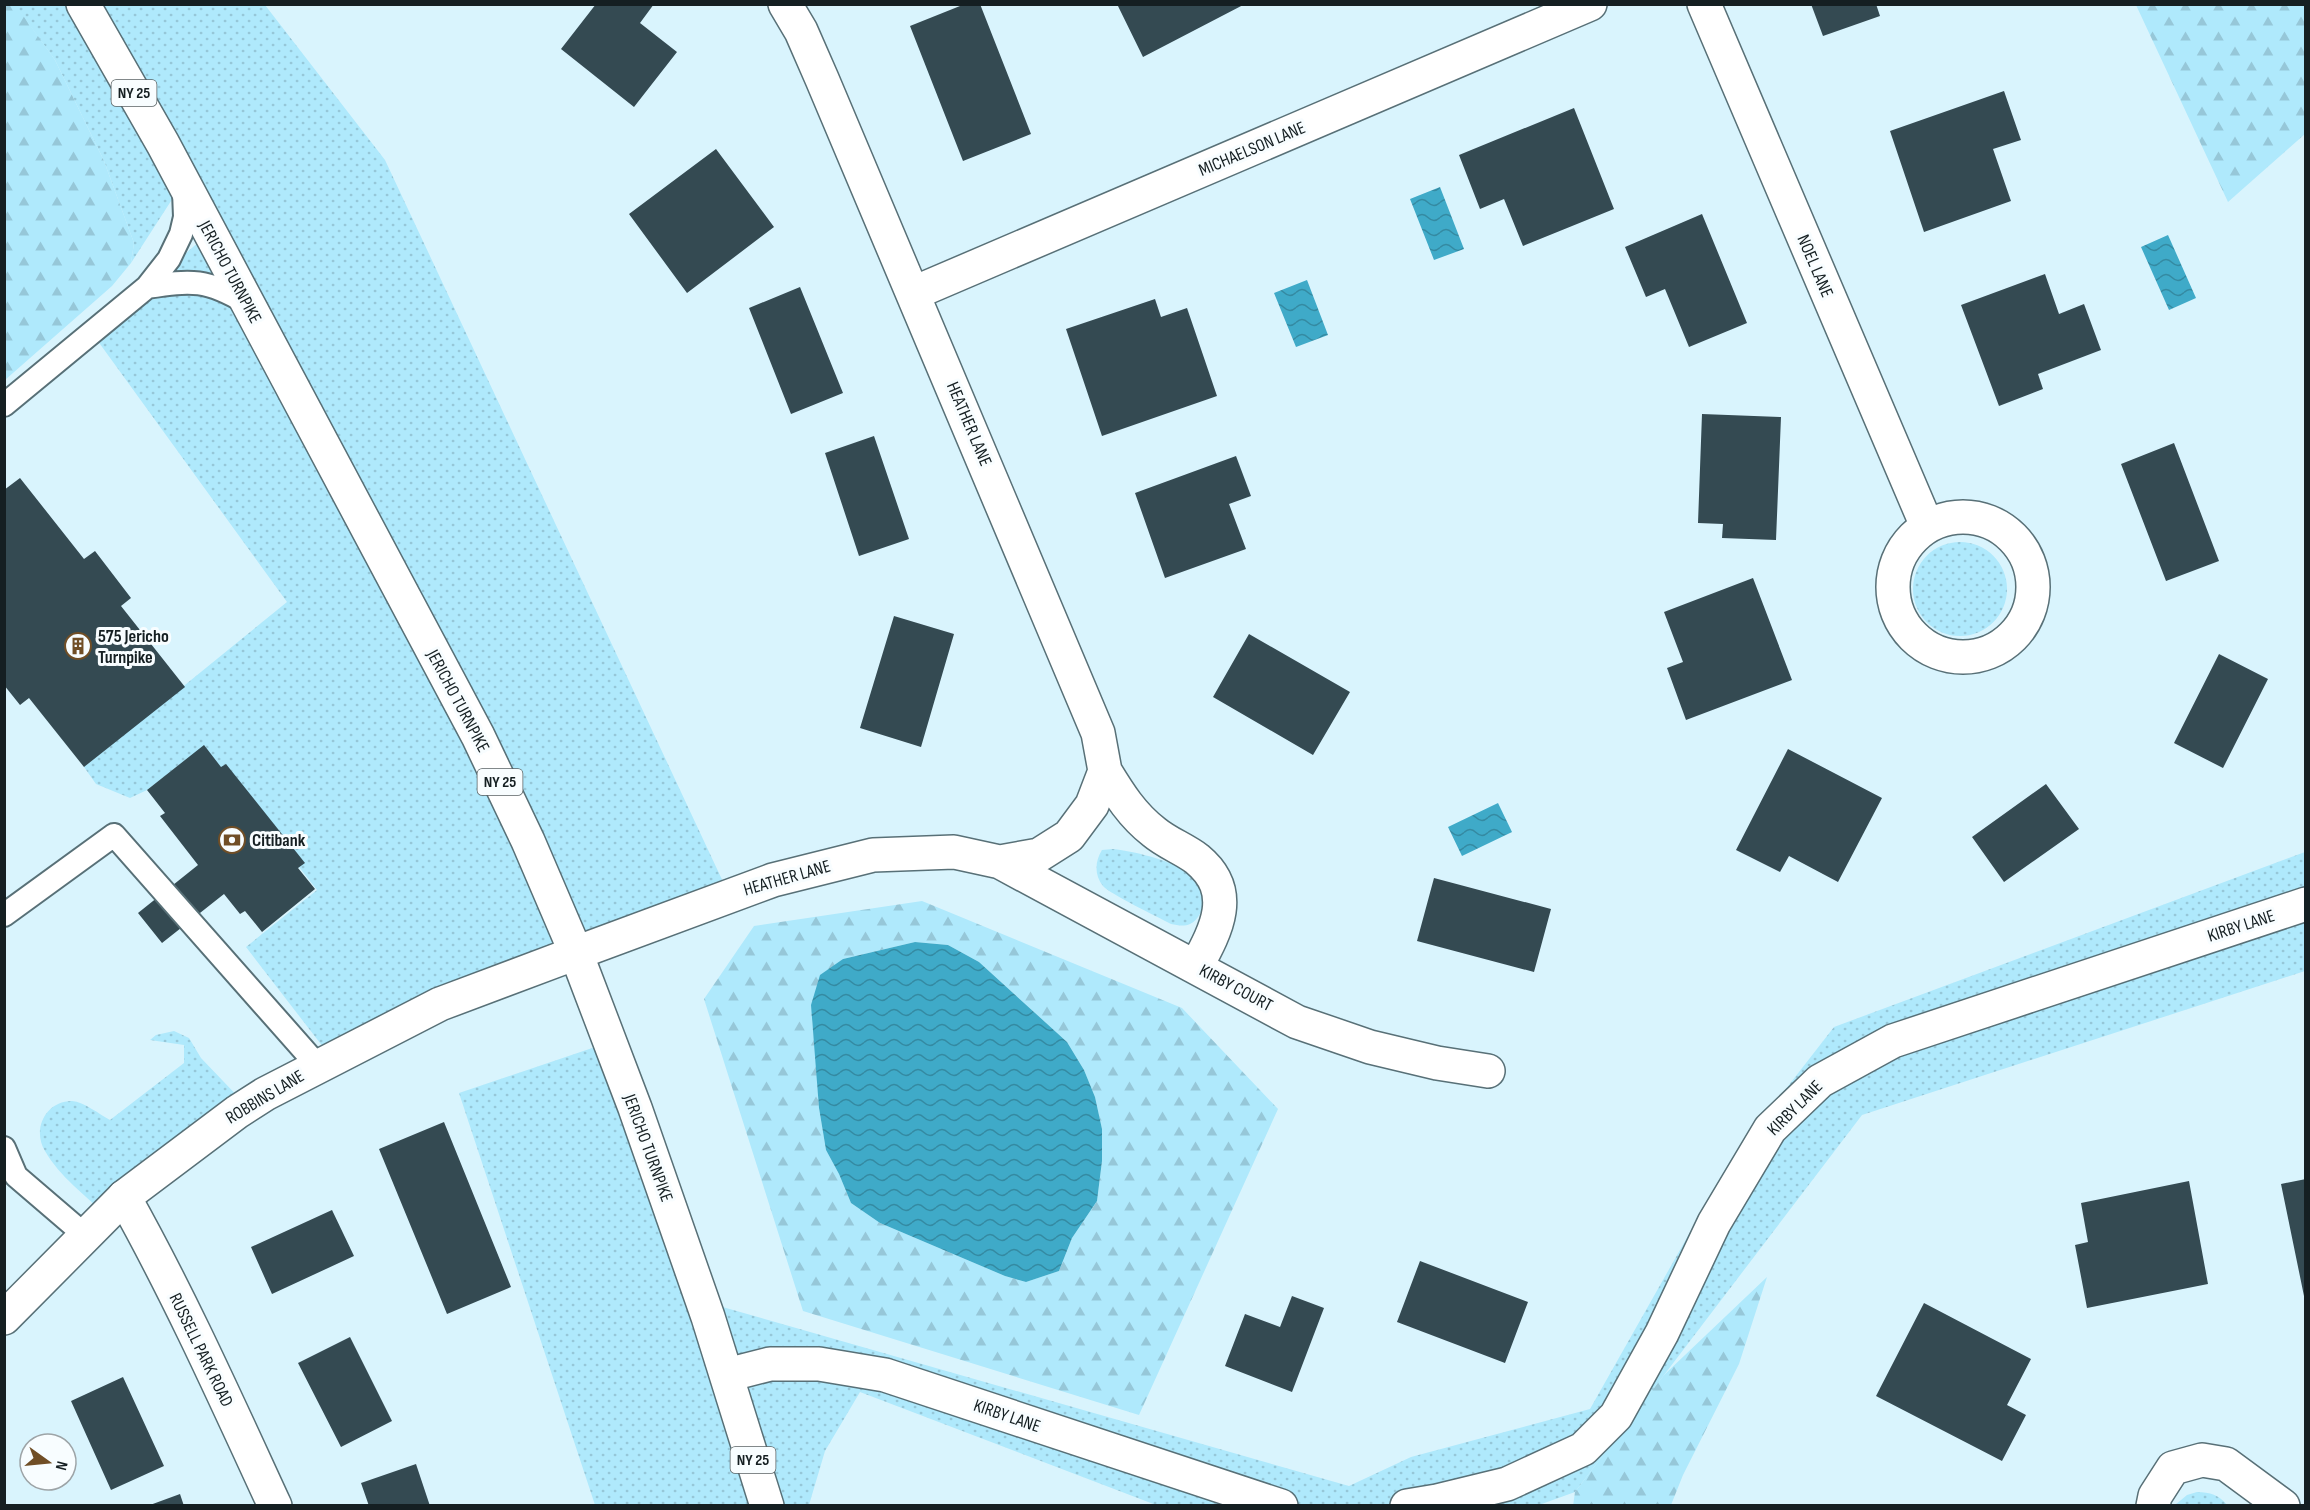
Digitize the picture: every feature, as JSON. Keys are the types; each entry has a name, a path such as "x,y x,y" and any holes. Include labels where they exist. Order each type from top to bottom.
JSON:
{"street":[{"name":"JERICHO TURNPIKE","path":"83,4 183,183 478,736 528,841 576,953 635,1108 727,1375 767,1506"},
{"name":"HEATHER LANE","path":"785,4 801,31 914,293 1098,734 1106,771 1136,816 1155,833 1196,858 1210,872 1218,887 1219,918 1213,936 1196,967"},
{"name":"MICHAELSON LANE","path":"914,293 1590,4"},
{"name":"NOEL LANE","path":"1704,4 1927,526"},
{"path":"1970,517 1991,523 2010,535 2024,552 2031,573 2033,595 2027,616 2015,635 1998,648 1975,657 1950,657 1927,648 1909,632 1897,612 1893,587 1897,563 1909,542 1927,526 1948,518 1970,517"},
{"name":"HEATHER LANE","path":"576,953 772,880 873,855 954,852 1000,862 1039,855 1070,836 1092,805 1106,771"},
{"name":"KIRBY COURT","path":"1000,862 1297,1022 1370,1047 1437,1064 1488,1071"},
{"name":"KIRBY LANE","path":"1407,1506 1508,1484 1583,1449 1616,1416 1662,1333 1714,1223 1770,1129 1820,1081 1893,1041 2306,904"},
{"name":"ROBBINS LANE","path":"4,1318 124,1197 237,1112 265,1094 440,1004 576,953"},
{"name":"RUSSELL PARK ROAD","path":"124,1197 144,1232 275,1506"},
{"name":"KIRBY LANE","path":"727,1375 770,1364 809,1364 885,1375 1199,1493 1281,1506"},
{"path":"2153,1506 2155,1496 2173,1468 2202,1460 2226,1464 2283,1506"}],"lane":[{"path":"4,405 147,287 170,259 181,234 185,217 183,183"},
{"path":"147,287 195,282 210,284 247,303"},
{"path":"4,915 114,835 318,1066"},
{"path":"4,1148 16,1176 86,1236"}],"green space":[{"path":"15,4 55,60 104,161 134,243 131,263 112,286 5,380 4,5"},
{"path":"15,5 265,5 385,160 725,886 571,950 330,1056 246,947 317,890 204,746 147,790 130,798 96,784 84,767 287,602 92,333 213,230 182,184 131,263 134,243 104,161 55,60"},
{"path":"2136,5 2305,5 2305,134 2228,202"},
{"path":"1960,542 1978,545 1993,556 2004,571 2007,589 2004,607 1993,622 1978,633 1960,636 1942,633 1927,622 1916,607 1913,589 1916,571 1927,556 1942,545"},
{"path":"1102,850 1133,852 1170,863 1197,879 1204,897 1202,910 1195,921 1181,926 1171,924 1107,890 1100,882 1097,873 1098,859"},
{"path":"2305,852 2305,971 1862,1115 1575,1492 1539,1505 1156,1505 860,1392 825,1451 809,1505 784,1505 719,1306 1349,1486 1411,1457 1590,1409 1732,1158 1834,1027"},
{"path":"922,901 1182,1008 1278,1109 1139,1415 803,1311 704,999 754,926","holes":["915,942 948,945 979,962 1067,1042 1084,1070 1095,1097 1102,1129 1102,1161 1097,1201 1072,1238 1059,1271 1026,1282 1005,1276 880,1223 851,1203 826,1150 819,1108 812,1021 843,959"]},
{"path":"174,1031 189,1038 201,1058 245,1104 106,1215 65,1177 51,1160 41,1143 41,1126 48,1111 63,1102 72,1101 110,1120 184,1063 184,1045 150,1040 156,1035"},
{"path":"610,1042 766,1505 595,1505 459,1093"},
{"path":"1767,1277 1739,1364 1683,1475 1671,1505 1573,1506 1575,1492 1664,1375"},
{"path":"2197,1492 2214,1495 2227,1505 2175,1505 2187,1495"}],"water":[{"path":"1440,187 1464,249 1434,260 1410,199"},
{"path":"2168,235 2196,298 2169,310 2141,247"},
{"path":"1307,280 1328,335 1296,347 1274,293"},
{"path":"1498,803 1512,832 1462,856 1448,827"},
{"path":"915,942 948,945 979,962 1067,1042 1084,1070 1095,1097 1102,1129 1102,1161 1097,1201 1072,1238 1059,1271 1026,1282 1005,1276 880,1223 851,1203 826,1150 819,1108 811,1005 820,975 843,959"}],"building":[{"path":"596,4 654,4 640,23 677,52 634,107 561,49"},
{"path":"965,4 980,4 1031,134 963,161 910,26"},
{"path":"1117,4 1245,4 1143,57"},
{"path":"1811,4 1876,4 1880,16 1823,36"},
{"path":"2004,91 2021,140 1993,149 2011,201 1924,232 1890,131"},
{"path":"1574,108 1614,209 1523,246 1504,199 1480,209 1459,155"},
{"path":"716,149 774,227 687,293 629,214"},
{"path":"1702,214 1747,323 1689,347 1665,289 1646,297 1625,247"},
{"path":"2045,274 2059,314 2084,304 2101,350 2038,374 2043,389 1999,406 1961,305"},
{"path":"800,287 843,393 791,414 749,308"},
{"path":"1155,299 1161,317 1187,308 1217,396 1102,436 1066,329"},
{"path":"1702,414 1781,417 1776,540 1722,538 1723,524 1698,523"},
{"path":"874,436 909,539 859,556 825,453"},
{"path":"2174,443 2219,561 2166,581 2121,464"},
{"path":"1236,456 1251,496 1229,504 1246,549 1165,578 1135,493"},
{"name":"575 Jericho Turnpike","path":"20,478 84,559 95,551 131,598 121,606 185,687 84,767 29,698 20,705 4,685 4,490"},
{"path":"1753,578 1792,680 1686,720 1667,668 1683,662 1664,612"},
{"path":"894,616 954,634 921,747 860,728"},
{"path":"1249,634 1350,692 1313,755 1213,697"},
{"path":"2219,654 2268,679 2223,768 2174,743"},
{"name":"Citibank","path":"204,745 221,767 226,764 305,863 298,868 315,889 262,932 245,911 240,914 224,894 162,943 138,913 198,865 160,816 165,813 147,790"},
{"path":"1788,749 1882,798 1838,882 1789,856 1780,872 1736,850"},
{"path":"2046,784 2079,829 2004,882 1972,837"},
{"path":"1434,878 1551,909 1534,972 1417,941"},
{"path":"444,1122 511,1287 447,1314 379,1149"},
{"path":"2306,1179 2306,1296 2304,1296 2281,1184"},
{"path":"2189,1181 2208,1284 2087,1308 2075,1245 2088,1242 2081,1203"},
{"path":"332,1210 354,1256 272,1294 251,1247"},
{"path":"1420,1261 1528,1302 1505,1363 1397,1322"},
{"path":"1292,1296 1324,1308 1292,1392 1225,1366 1245,1314 1280,1327"},
{"path":"1924,1303 2031,1359 2007,1405 2026,1415 2002,1461 1876,1396"},
{"path":"350,1337 392,1421 341,1447 298,1363"},
{"path":"123,1377 164,1466 111,1490 71,1401"},
{"path":"416,1464 430,1506 369,1506 361,1483"},
{"path":"180,1494 184,1506 150,1506 150,1505"}],"place":[{"name":"575 Jericho Turnpike","path":"78,646"},
{"name":"Citibank","path":"232,840"}]}
